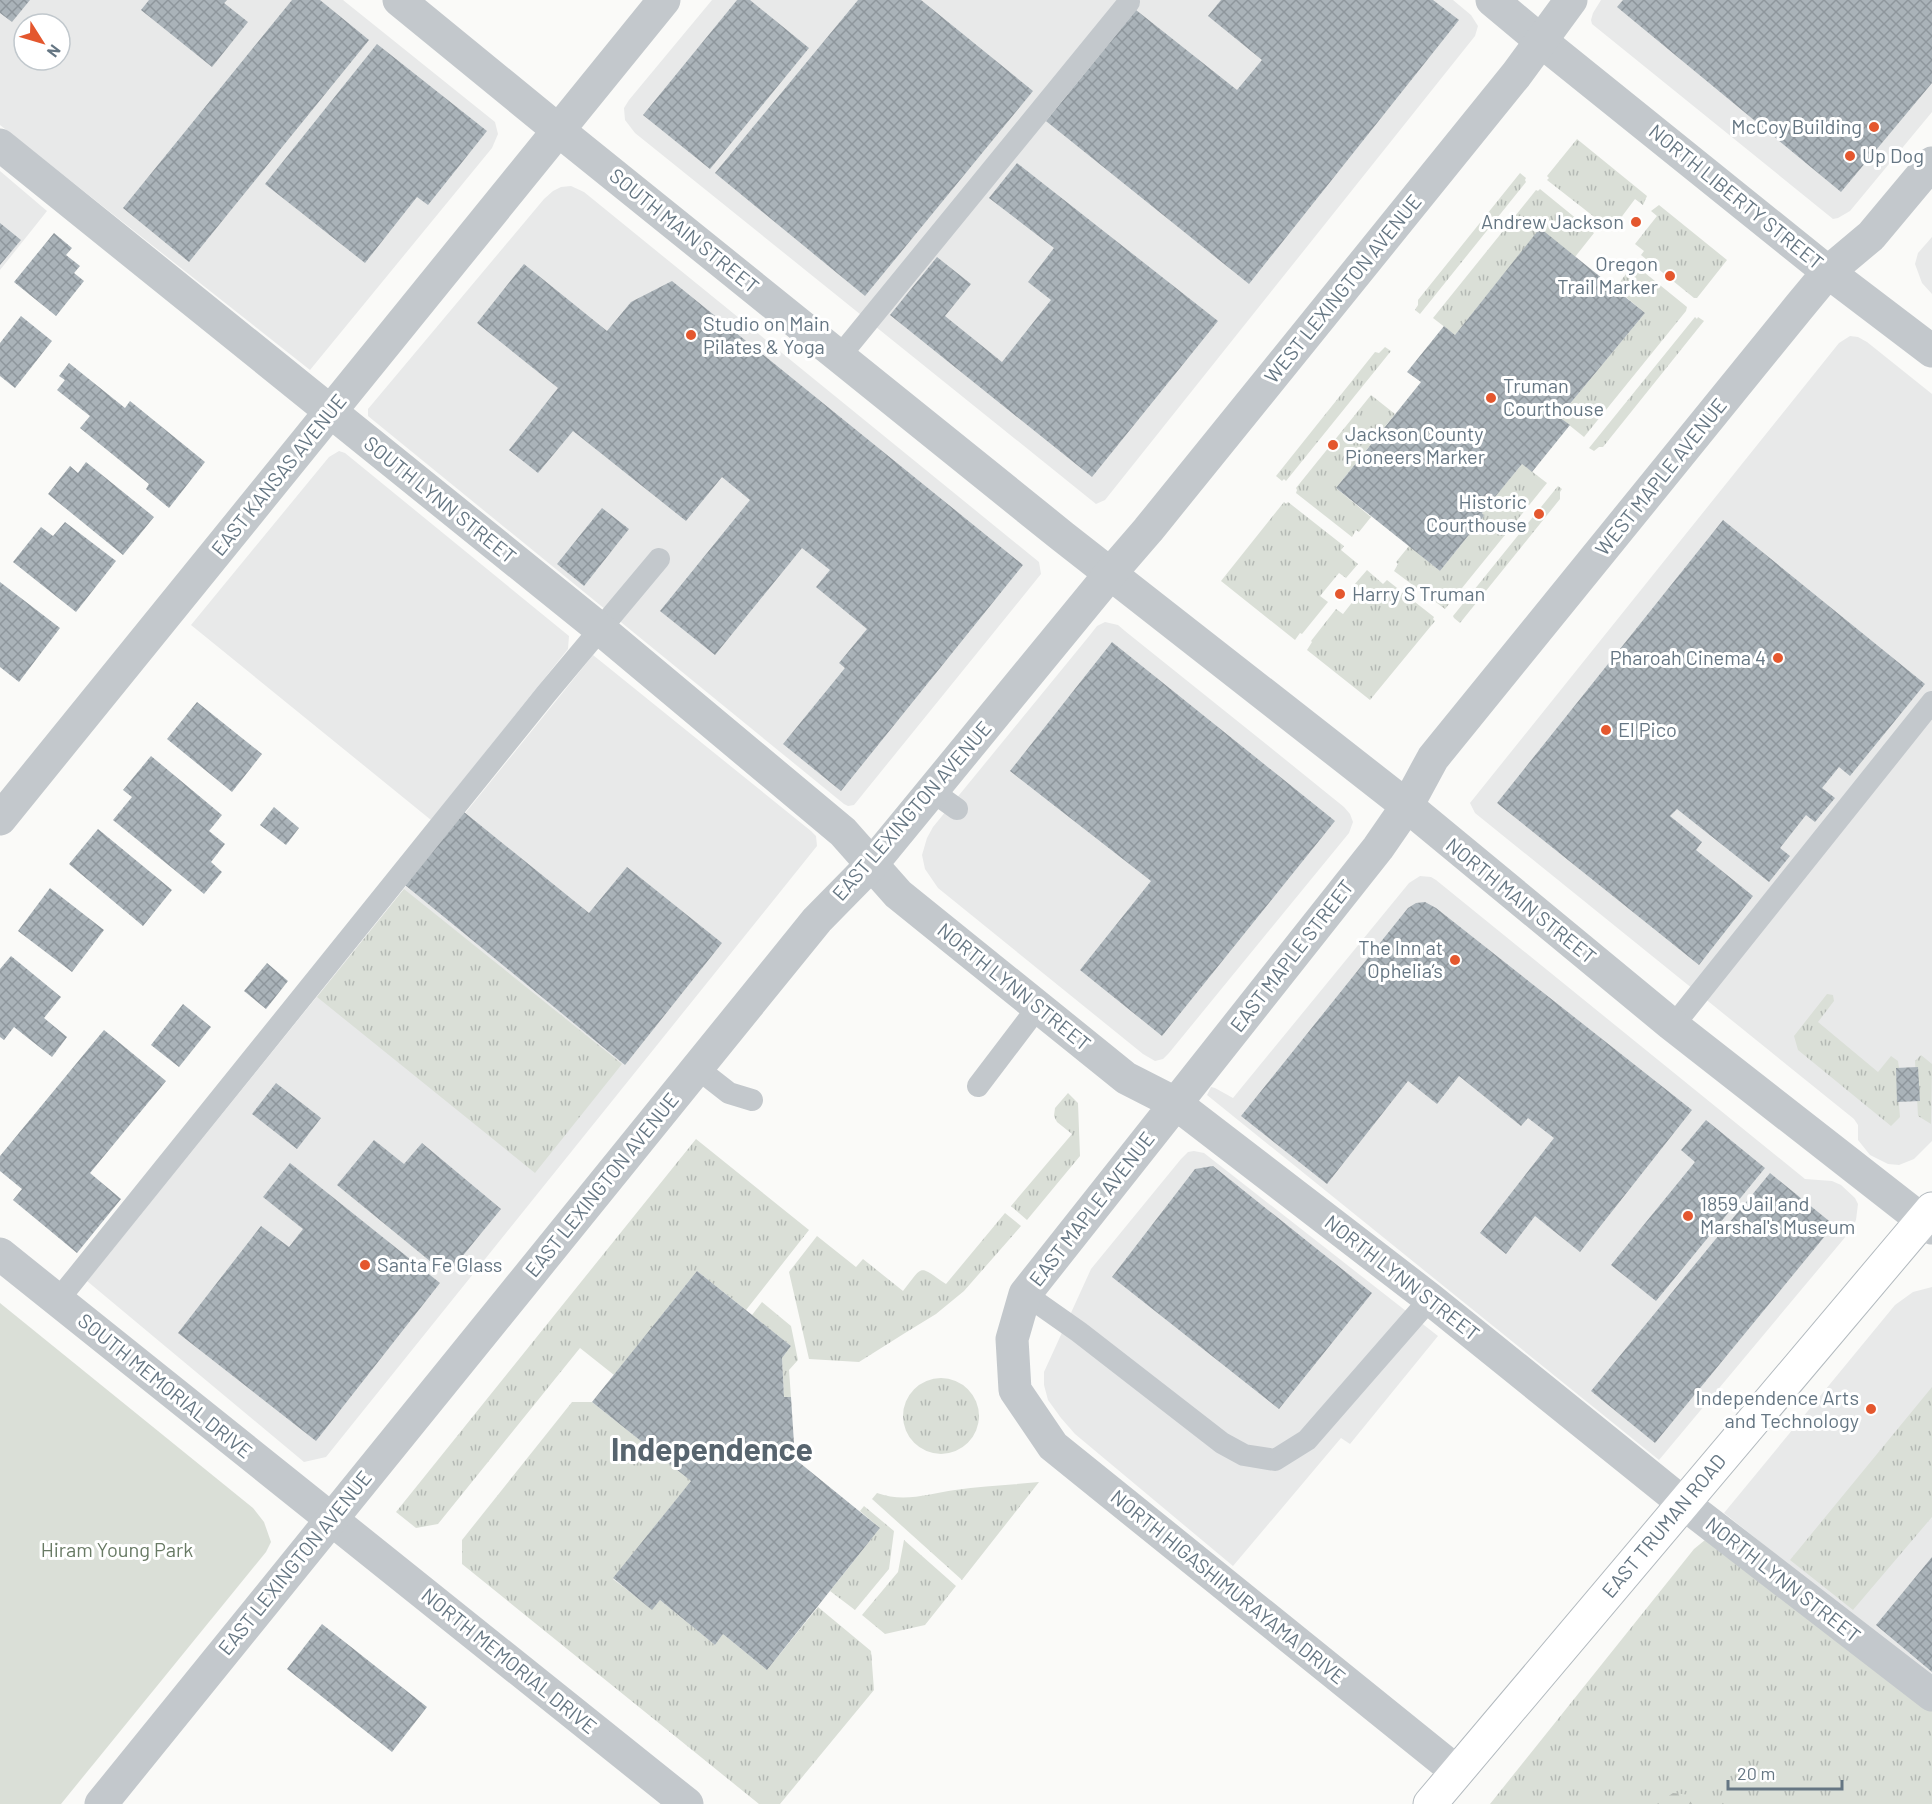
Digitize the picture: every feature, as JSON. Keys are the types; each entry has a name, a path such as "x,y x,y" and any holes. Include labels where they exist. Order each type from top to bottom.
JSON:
{"main road":[{"name":"EAST TRUMAN ROAD","path":"1430,1804 1683,1503 1929,1219"}],"street":[{"name":"SOUTH MAIN STREET","path":"399,0 1110,574"},
{"name":"EAST KANSAS AVENUE","path":"0,819 664,0"},
{"name":"NORTH LIBERTY STREET","path":"1492,0 1828,272 1932,351"},
{"name":"WEST LEXINGTON AVENUE","path":"1110,574 1186,484 1516,75 1571,0"},
{"name":"SOUTH LYNN STREET","path":"0,145 599,628 843,832 872,864"},
{"name":"WEST MAPLE AVENUE","path":"1407,806 1433,758 1828,272 1871,236 1932,162"},
{"name":"EAST LEXINGTON AVENUE","path":"101,1804 817,920 872,864 944,800 1110,574"},
{"name":"NORTH MAIN STREET","path":"1110,574 1407,806 1673,1026 1929,1219"},
{"name":"EAST MAPLE STREET","path":"1175,1103 1378,848 1407,806"},
{"name":"NORTH LYNN STREET","path":"872,864 898,894 1126,1078 1175,1103 1430,1299 1683,1503 1932,1695"},
{"name":"EAST MAPLE AVENUE","path":"1015,1390 1012,1339 1025,1293 1175,1103"},
{"name":"SOUTH MEMORIAL DRIVE","path":"0,1254 331,1519"},
{"name":"NORTH HIGASHIMURAYAMA DRIVE","path":"1015,1390 1053,1446 1456,1771"},
{"name":"NORTH MEMORIAL DRIVE","path":"331,1519 687,1804"}],"lane":[{"path":"839,357 1129,2"},
{"path":"58,1300 599,628 659,559"},
{"path":"1673,1026 1932,702"},
{"path":"978,1086 1038,1007"},
{"path":"697,1068 729,1093 752,1100"},
{"path":"1025,1293 1222,1443 1244,1455 1275,1460 1307,1440 1430,1299"}],"shaded area":[{"path":"0,0 343,0 495,122 498,134 492,148 310,370 0,125"},
{"path":"712,0 1453,0 1471,15 1478,26 1475,36 1105,500 1096,504 635,133 625,120 624,108 629,100"},
{"path":"1601,0 1932,0 1932,112 1850,211 1833,219 1592,24 1593,13"},
{"path":"0,171 47,211 0,270"},
{"path":"571,186 584,192 1039,562 1041,574 854,805 844,804 368,416 368,409 544,199 561,187"},
{"path":"1932,237 1932,294 1922,283 1915,264 1918,253"},
{"path":"1850,336 1867,342 1932,394 1932,1141 1914,1159 1899,1165 1888,1164 1870,1155 1858,1140 1858,1125 1854,1119 1475,813 1470,803 1839,343"},
{"path":"339,451 345,453 569,636 568,649 431,820 191,625 329,457"},
{"path":"1105,622 1118,625 1271,748 1344,807 1353,822 1349,833 1169,1053 1163,1059 1155,1061 1143,1054 938,888 925,869 922,855 933,827 1097,626"},
{"path":"593,655 811,831 816,836 817,846 326,1457 304,1462 87,1281"},
{"path":"1420,876 1436,880 1805,1179 1832,1181 1841,1185 1858,1204 1852,1229 1659,1460 1207,1095 1211,1087 1233,1098 1409,883"},
{"path":"1188,1152 1204,1153 1438,1336 1350,1444 1341,1438 1233,1566 1075,1434 1048,1400 1044,1385 1044,1372 1091,1269 1181,1159"},
{"name":"Independence Arts and Technology","path":"1932,1287 1932,1679 1724,1513 1895,1305 1913,1292"}],"green space":[{"path":"1577,139 1647,196 1643,205 1635,199 1614,227 1605,220 1602,223 1547,180 1549,178 1547,176"},
{"path":"1520,173 1526,178 1526,182 1420,314 1415,310 1418,300"},
{"path":"1540,189 1594,233 1575,257 1540,229 1455,335 1433,318 1536,190"},
{"path":"1659,205 1727,260 1697,298 1694,298 1641,255 1644,251 1635,244 1657,216 1651,211"},
{"path":"1634,264 1687,307 1686,311 1584,437 1559,417 1645,313 1615,288"},
{"path":"1695,317 1704,321 1603,447 1594,451 1589,448"},
{"path":"1385,347 1391,351 1286,481 1284,479 1282,481 1276,476 1375,352 1379,353"},
{"path":"1371,395 1395,414 1336,488 1371,517 1359,532 1356,530 1352,537 1296,493 1296,488"},
{"path":"1522,464 1547,483 1445,609 1394,571 1398,564 1396,562 1409,546 1440,571 1484,516 1482,513"},
{"path":"1558,486 1562,489 1560,499 1460,623 1453,616"},
{"path":"1284,502 1286,504 1288,502 1344,546 1341,550 1358,564 1346,578 1339,573 1320,596 1328,602 1295,640 1221,581"},
{"path":"1367,570 1383,584 1387,580 1434,617 1435,621 1370,700 1307,650 1311,641 1336,609 1343,614 1361,591 1354,585"},
{"path":"404,889 622,1064 535,1173 317,997"},
{"path":"1827,994 1833,995 1834,1001 1818,1022 1878,1072 1891,1056 1898,1061 1899,1068 1896,1069 1900,1117 1891,1126 1798,1050 1794,1036"},
{"path":"1921,1055 1932,1064 1931,1124 1918,1116 1915,1061"},
{"path":"1068,1093 1078,1103 1080,1156 1027,1220 1011,1206 1072,1134 1057,1122 1054,1116 1055,1108"},
{"path":"696,1139 809,1230 746,1310 697,1271 614,1375 580,1348 438,1524 416,1528 396,1512"},
{"path":"1005,1213 1021,1226 964,1291 936,1314 859,1362 809,1359 789,1272 817,1236 856,1267 863,1259 903,1291 922,1270 946,1284"},
{"path":"762,1302 791,1326 798,1360 789,1370 791,1397 784,1397 782,1358 791,1346 752,1315"},
{"name":"Hiram Young Park","path":"0,1303 253,1508 264,1522 271,1542 266,1552 61,1804 0,1804"},
{"path":"934,1378 948,1378 962,1384 973,1395 979,1409 976,1431 968,1443 948,1454 934,1454 920,1448 909,1437 903,1423 903,1409 909,1395 920,1384"},
{"path":"1932,1387 1932,1517 1853,1610 1790,1560"},
{"path":"572,1402 592,1402 691,1481 613,1579 652,1609 660,1600 715,1645 723,1634 767,1670 818,1607 871,1651 874,1690 780,1804 759,1804 462,1564 462,1540"},
{"path":"1039,1482 962,1580 872,1499 877,1493 906,1498 965,1489"},
{"path":"864,1506 894,1531 889,1569 855,1610 830,1591 880,1528 860,1511"},
{"path":"904,1540 956,1586 925,1625 885,1634 862,1615 898,1572"},
{"path":"1705,1540 1932,1709 1932,1804 1490,1804 1694,1549"},
{"path":"1673,1793 1716,1798 1724,1804 1657,1804"}],"building":[{"path":"0,0 30,0 20,12 12,12 12,22 0,13"},
{"path":"149,0 227,0 224,3 248,22 212,67 141,10"},
{"path":"292,0 320,0 369,40 189,262 123,208"},
{"path":"737,0 750,0 809,48 710,169 643,115"},
{"path":"858,0 921,0 1033,91 865,296 715,173"},
{"path":"1221,0 1433,0 1459,20 1249,284 1046,121 1136,10 1237,90 1262,60 1208,16"},
{"path":"1623,0 1932,0 1932,83 1841,192 1617,7"},
{"path":"377,44 487,131 428,205 417,197 365,263 265,184"},
{"path":"1017,163 1218,321 1092,477 890,315 937,257 971,284 945,316 1002,362 1051,300 1028,282 1054,248 989,198"},
{"path":"0,223 21,240 0,265"},
{"name":"Truman Courthouse","path":"1540,228 1645,313 1559,417 1570,425 1532,472 1522,464 1482,513 1484,516 1440,571 1336,488 1421,382 1407,372 1444,326 1455,335"},
{"path":"54,233 72,248 66,255 80,266 74,273 84,281 56,316 14,282"},
{"path":"524,264 607,331 631,302 672,281 1023,565 841,791 783,744 845,668 839,663 867,629 816,587 830,570 802,548 715,655 660,611 750,500 722,477 686,521 573,431 538,473 509,450 558,388 477,323"},
{"path":"21,316 52,341 15,388 0,376 0,343"},
{"path":"69,363 125,408 130,401 205,462 169,508 146,489 149,484 80,428 90,416 57,390 65,380 59,376"},
{"path":"86,462 154,517 123,555 48,494 70,466 78,473"},
{"path":"602,508 629,529 584,586 557,564"},
{"path":"1723,520 1925,684 1850,776 1839,767 1822,788 1835,798 1815,822 1806,815 1780,848 1790,856 1769,882 1677,809 1670,816 1702,842 1696,850 1753,896 1699,965 1497,803"},
{"path":"65,522 116,561 76,612 13,562 41,527 53,536"},
{"path":"0,582 60,628 19,682 0,667"},
{"path":"1112,642 1335,821 1162,1036 1080,970 1151,881 1010,771"},
{"path":"197,702 262,754 232,792 167,739"},
{"path":"151,756 222,815 209,831 225,844 211,862 222,872 204,894 113,820 132,797 123,790"},
{"path":"274,807 299,828 286,845 260,825"},
{"path":"464,812 589,913 627,867 722,943 625,1065 405,885"},
{"path":"98,829 172,890 143,926 69,864"},
{"path":"50,888 104,930 72,972 18,931"},
{"path":"1425,902 1436,908 1692,1110 1580,1252 1535,1216 1506,1254 1480,1233 1554,1138 1528,1118 1521,1126 1459,1076 1437,1104 1408,1081 1327,1184 1241,1116 1408,908 1416,903"},
{"path":"11,956 61,997 44,1018 67,1037 52,1057 14,1027 4,1040 0,1037 0,969"},
{"path":"267,963 288,981 266,1009 244,991"},
{"path":"183,1004 211,1027 179,1067 151,1045"},
{"path":"104,1030 166,1081 90,1173 121,1199 77,1253 13,1200 22,1189 0,1171 0,1156"},
{"path":"1918,1067 1920,1101 1897,1102 1896,1068"},
{"path":"276,1083 321,1118 297,1149 252,1114"},
{"name":"1859 Jail and Marshal's Museum","path":"1706,1120 1765,1168 1656,1301 1611,1265 1695,1162 1681,1150"},
{"path":"374,1140 404,1164 422,1143 501,1209 447,1275 337,1185"},
{"path":"290,1163 440,1283 316,1441 178,1333 261,1226 289,1247 303,1229 263,1197"},
{"path":"1213,1166 1372,1293 1279,1409 1112,1277 1195,1169"},
{"path":"1770,1173 1834,1225 1655,1443 1591,1391"},
{"path":"697,1271 791,1346 782,1358 784,1397 791,1397 795,1459 880,1528 767,1670 723,1634 715,1645 660,1600 652,1610 613,1578 691,1481 592,1402"},
{"path":"1932,1557 1932,1672 1876,1625"},
{"path":"322,1624 427,1707 392,1752 287,1669"}],"place":[{"name":"McCoy Building","path":"1874,127"},
{"name":"Up Dog","path":"1850,156"},
{"name":"Andrew Jackson","path":"1636,222"},
{"name":"Oregon Trail Marker","path":"1670,276"},
{"name":"Studio on Main Pilates & Yoga","path":"691,335"},
{"name":"Truman Courthouse","path":"1491,398"},
{"name":"Jackson County Pioneers Marker","path":"1333,445"},
{"name":"Historic Courthouse","path":"1539,514"},
{"name":"Harry S Truman","path":"1340,594"},
{"name":"Pharoah Cinema 4","path":"1778,658"},
{"name":"El Pico","path":"1606,730"},
{"name":"The Inn at Ophelia’s","path":"1455,960"},
{"name":"1859 Jail and Marshal's Museum","path":"1688,1216"},
{"name":"Santa Fe Glass","path":"365,1265"},
{"name":"Independence Arts and Technology","path":"1871,1409"}],"district":[{"name":"Independence","path":"712,1450"}]}
